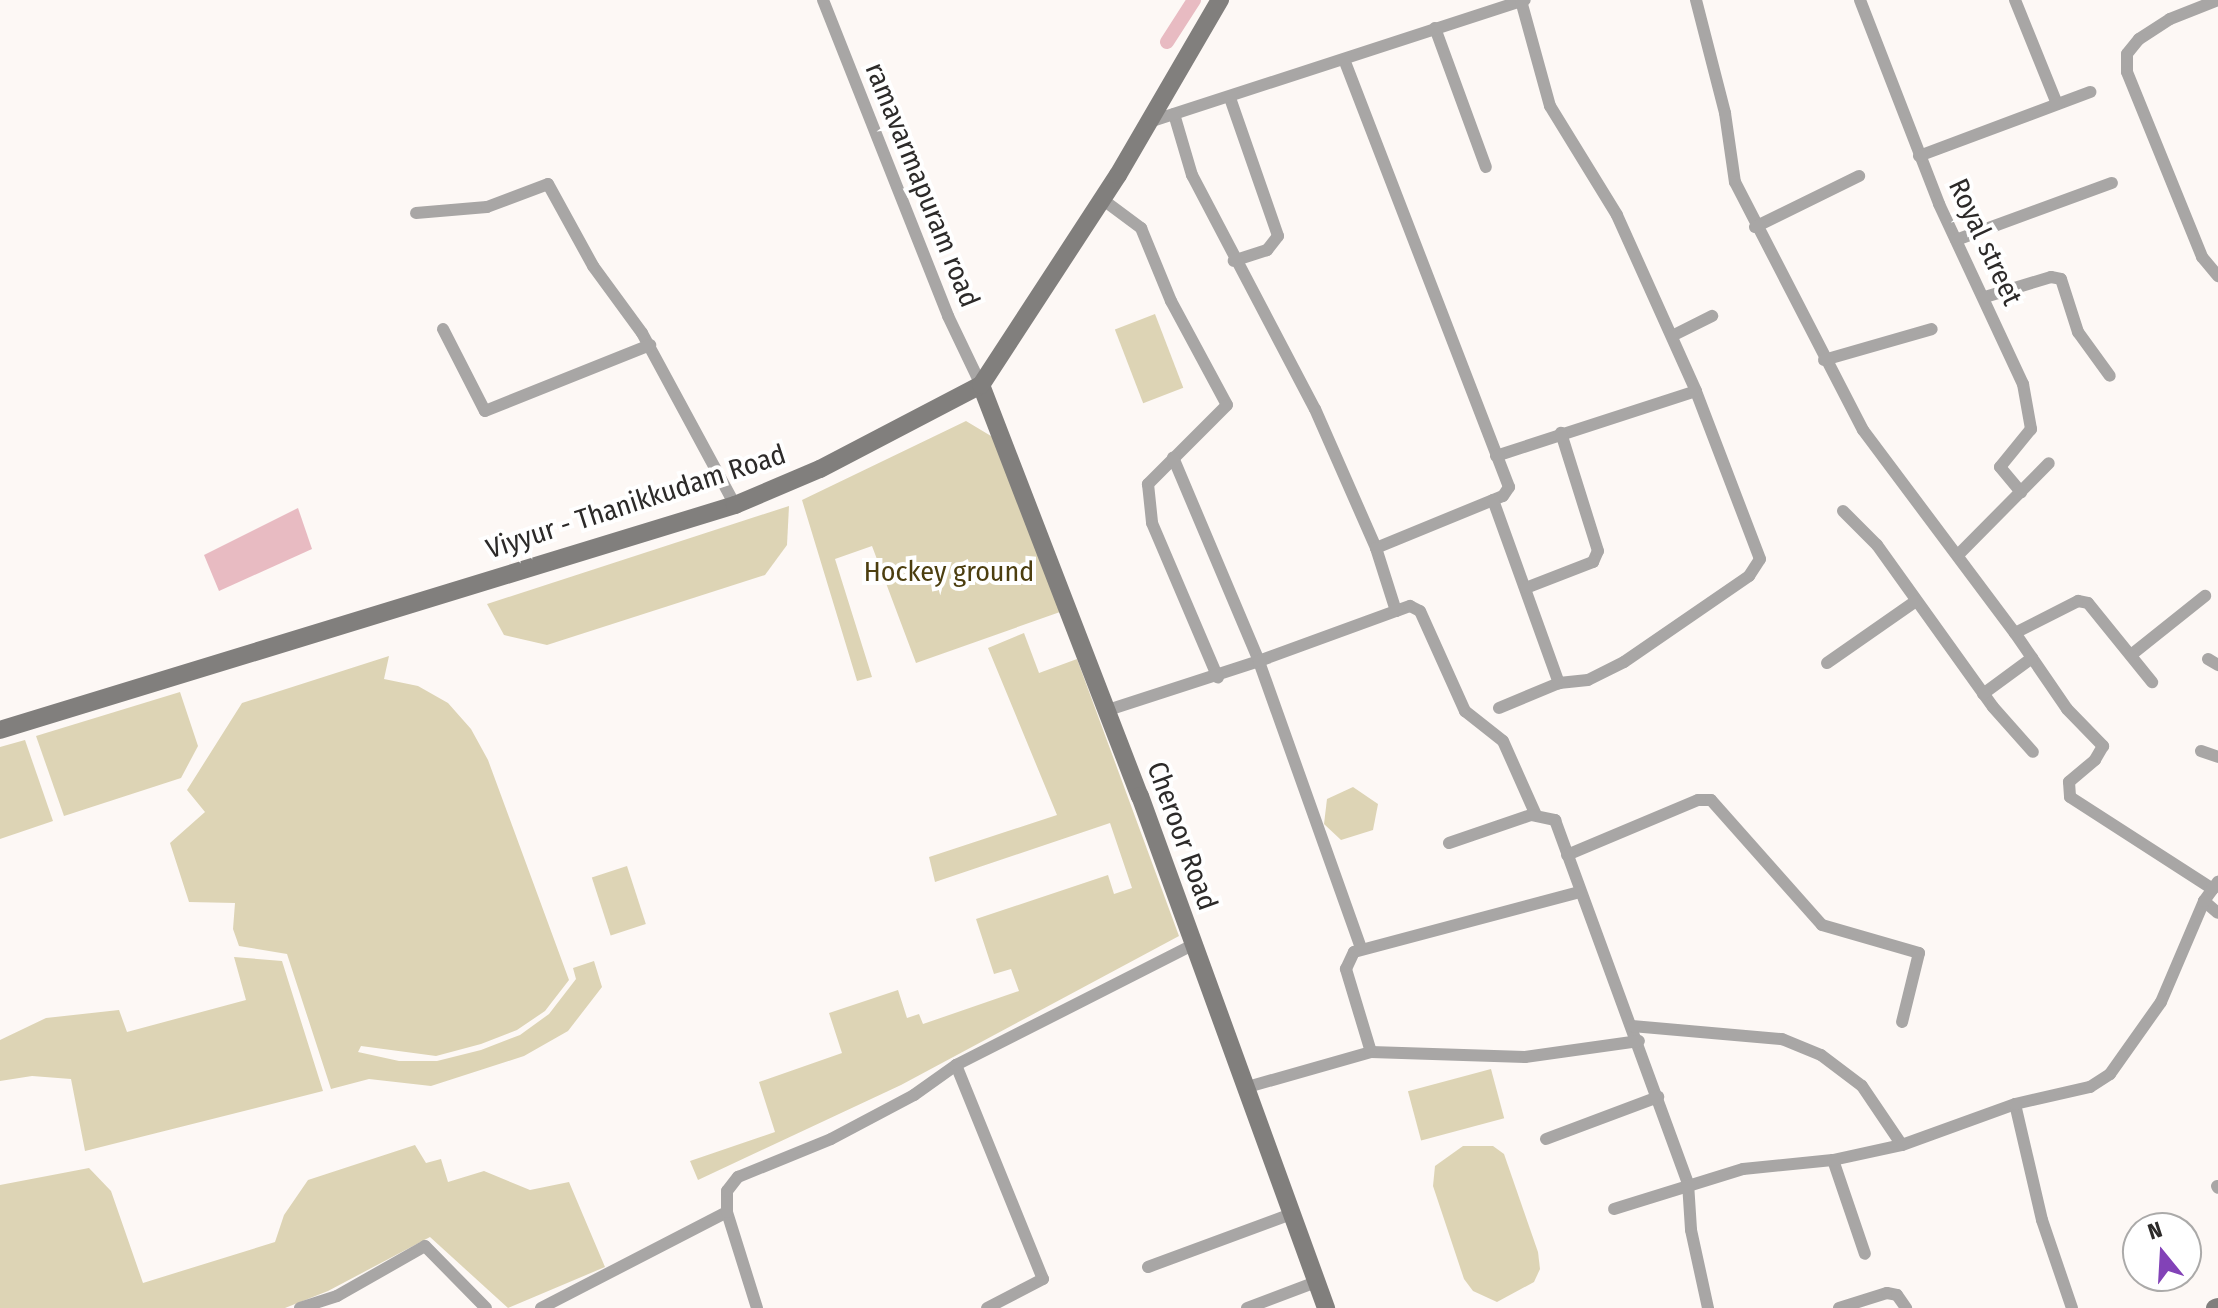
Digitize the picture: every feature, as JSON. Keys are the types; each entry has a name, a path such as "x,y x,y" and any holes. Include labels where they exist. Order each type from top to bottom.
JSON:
{"main road":[{"name":"Viyyur - Thanikkudam Road","path":"0,730 735,505 807,476 981,385 1102,199 1220,0"},
{"name":"Cheroor Road","path":"981,385 1029,500 1326,1308"}],"street":[{"name":"ramavarmapuram road","path":"823,0 948,316 981,385"},
{"path":"1149,122 1523,0 1550,106 1617,215 1696,391 1760,553 1758,565 1749,576 1624,662 1579,683 1559,683 1499,708"},
{"path":"1614,1209 1688,1183 1743,1169 1833,1160 1902,1145 2015,1104 2068,1096 2110,1074 2177,974 2204,901 2216,886 2070,797 2069,782 2095,760 2103,746 2067,709 1958,555 1863,430 1824,360 1735,182 1725,113 1696,0"},
{"name":"Royal street","path":"1860,0 1919,156 1985,297 2033,418 2031,429 2000,467 2021,492"},
{"path":"2015,0 2057,104"},
{"path":"2217,2 2170,19 2139,39 2127,54 2127,72 2202,257 2217,272"},
{"path":"1435,28 1486,167"},
{"path":"1344,60 1509,487 1493,500 1376,548"},
{"path":"1919,156 2090,92"},
{"path":"1230,98 1278,236 1273,247 1234,261"},
{"path":"1174,114 1192,175 1234,261 1315,409 1376,548 1396,611"},
{"path":"1755,227 1859,176"},
{"path":"1956,240 2112,183"},
{"path":"416,213 487,207 548,184 593,266 650,345 735,505"},
{"path":"1102,199 1141,228 1171,301 1227,405 1150,479 1149,516 1218,678"},
{"path":"1985,297 2051,277 2061,279 2078,332 2110,376"},
{"path":"1672,336 1712,316"},
{"path":"443,329 485,411 650,345"},
{"path":"1824,360 1932,329"},
{"path":"1496,456 1696,391"},
{"path":"1526,588 1586,566 1598,551 1561,433"},
{"path":"1173,457 1259,661 1361,948"},
{"path":"1958,555 2049,463"},
{"path":"1493,500 1559,683"},
{"path":"1843,511 1877,545 1983,694 2033,752"},
{"path":"2131,655 2205,596"},
{"path":"1827,663 1916,601"},
{"path":"2015,633 2078,601 2088,603 2152,682"},
{"path":"1105,711 1218,678 1410,606 1420,611 1465,711 1503,741 1536,815"},
{"path":"1983,694 2032,658"},
{"path":"2201,751 2218,757"},
{"path":"1567,855 1698,800 1711,800 1822,925 1919,953 1902,1022"},
{"path":"1449,843 1536,815 1555,820 1579,892 1639,1041 1688,1183 1691,1230 1708,1308"},
{"path":"1371,1052 1346,969 1348,956 1361,948 1579,892"},
{"path":"2204,901 2218,913"},
{"path":"757,1308 727,1212 727,1191 738,1177 831,1139 914,1095 956,1065 1191,946"},
{"path":"1632,1026 1782,1039 1821,1055 1862,1086 1902,1145"},
{"path":"1244,1088 1371,1052 1525,1057 1639,1041"},
{"path":"956,1065 1043,1279 987,1308"},
{"path":"1546,1139 1658,1097"},
{"path":"2015,1104 2042,1220 2072,1308"},
{"path":"1833,1160 1865,1254"},
{"path":"541,1308 727,1212"},
{"path":"1148,1267 1291,1214"},
{"path":"300,1308 337,1296 425,1246 486,1308"},
{"path":"1247,1308 1316,1282"},
{"path":"1839,1308 1887,1293 1897,1295 1906,1308"}],"green space":[{"path":"1155,314 1183,388 1143,403 1115,329"},
{"name":"Hockey ground","path":"966,421 996,439 1060,612 916,663 872,546 835,559 872,677 857,681 802,500"},
{"path":"789,506 787,545 765,575 547,645 504,635 487,604"},
{"path":"1024,633 1039,673 1077,659 1179,936 901,1085 698,1180 690,1161 775,1132 759,1082 842,1053 829,1013 898,990 907,1018 919,1014 923,1024 1019,991 1011,969 994,974 976,919 1108,875 1114,894 1132,888 1110,823 935,882 929,857 1057,815 988,648"},
{"path":"389,656 384,679 418,686 448,703 471,729 488,760 569,980 545,1011 517,1030 481,1044 436,1056 361,1046 358,1052 399,1061 437,1061 481,1050 520,1035 549,1014 576,979 573,968 594,961 602,987 568,1031 524,1056 431,1086 369,1079 331,1089 287,954 239,946 233,929 235,903 189,902 170,843 205,812 187,790 242,703"},
{"path":"180,692 198,746 181,778 64,816 36,736"},
{"path":"25,740 53,821 0,839 0,747"},
{"path":"1353,787 1378,804 1373,830 1341,840 1324,824 1327,799"},
{"path":"627,866 646,924 611,935 592,877"},
{"path":"234,957 282,961 323,1091 85,1151 71,1079 32,1076 0,1081 0,1040 46,1018 119,1010 127,1032 246,1000"},
{"path":"1491,1069 1504,1118 1421,1141 1408,1091"},
{"path":"415,1145 426,1163 441,1159 448,1182 484,1171 530,1190 569,1182 605,1267 508,1308 430,1237 328,1291 285,1308 0,1308 0,1185 89,1168 111,1191 143,1283 275,1242 284,1215 308,1180"},
{"path":"1463,1146 1493,1146 1504,1154 1538,1252 1540,1269 1534,1282 1497,1302 1473,1291 1464,1279 1433,1186 1435,1166"}],"shaded area":[{"path":"298,508 312,549 219,591 204,555"}],"waterway":[{"path":"1167,42 1194,0"}]}
